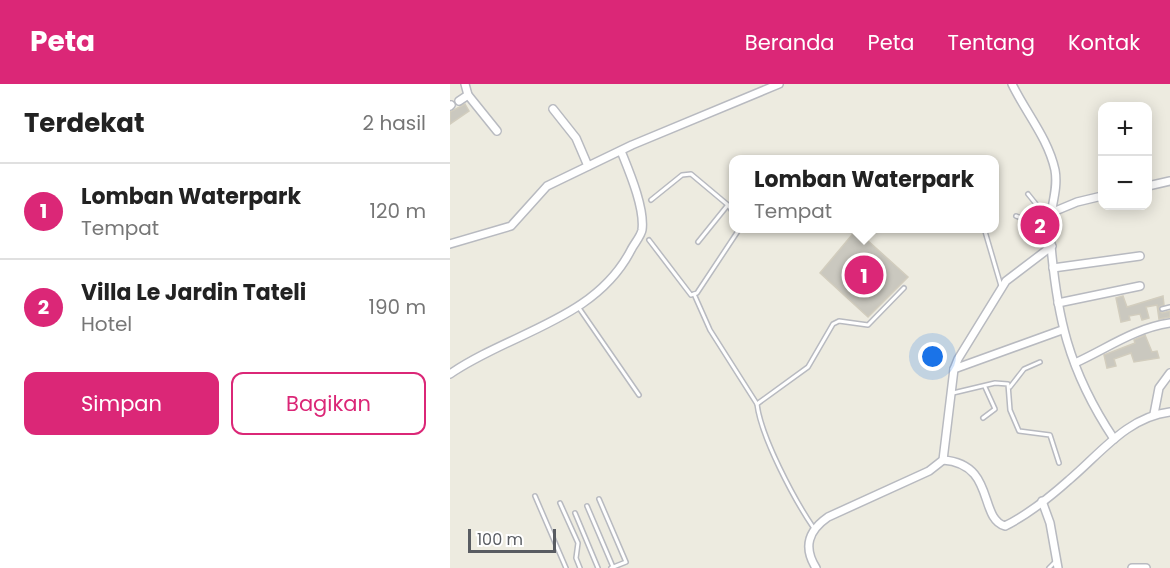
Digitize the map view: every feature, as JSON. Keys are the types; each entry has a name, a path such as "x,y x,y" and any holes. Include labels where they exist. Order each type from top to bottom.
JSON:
{"street":[{"path":"465,84 468,95 497,130"},
{"path":"450,244 511,226 542,189 621,151 779,84"},
{"path":"1012,84 1040,132 1052,160 1056,180 1050,227 1062,330 1090,403 1114,439"},
{"path":"459,101 468,95"},
{"path":"553,110 576,138 588,166"},
{"path":"450,374 497,346 590,301 627,258 642,230 634,188 621,151"},
{"path":"1152,185 1170,181"},
{"path":"1053,212 1077,202 1098,197"},
{"path":"816,568 809,556 807,546 813,527 828,517 929,471 943,460 953,393 954,369 1001,286 1052,246"},
{"path":"1053,268 1140,256"},
{"path":"1058,303 1140,286"},
{"path":"1074,363 1136,333 1153,326 1170,323"},
{"path":"954,369 1062,330"},
{"path":"1154,414 1159,388 1170,373"},
{"path":"943,460 965,464 978,478 994,516 1002,526 1010,524 1068,482 1114,439 1136,422 1154,414 1170,412"},
{"path":"1042,501 1050,523 1057,564"},
{"path":"1132,568 1146,568"}],"lane":[{"path":"651,200 682,176 692,174 728,205 698,242"},
{"path":"1028,194 1038,208 1035,218"},
{"path":"1016,216 1028,221 1035,218"},
{"path":"1035,218 1050,227"},
{"path":"694,294 737,233"},
{"path":"985,233 1001,286"},
{"path":"649,240 680,284 691,295 694,294"},
{"path":"757,404 808,367 833,324 839,321 868,325 904,288"},
{"path":"694,294 710,330 757,404 758,417 774,453 813,527"},
{"path":"1162,309 1170,307"},
{"path":"579,308 639,395"},
{"path":"1040,362 1024,369 1010,387 1010,410 1019,431 1050,435 1059,463"},
{"path":"953,393 1004,383 1010,387"},
{"path":"984,387 987,386 995,409 984,418"},
{"path":"535,496 566,568"},
{"path":"587,506 612,568 626,562 599,499"},
{"path":"560,503 578,543 576,561 580,568"},
{"path":"575,513 598,568"},
{"path":"1049,568 1057,564"}],"building":[{"path":"465,104 469,111 450,124 450,112"},
{"path":"853,233 859,233 908,277 868,317 820,273"},
{"path":"1123,296 1127,307 1163,296 1164,305 1159,307 1159,310 1162,313 1170,311 1170,317 1159,319 1157,305 1146,307 1149,318 1142,320 1140,314 1129,316 1130,320 1121,322 1116,298"},
{"path":"1145,335 1152,352 1157,351 1159,358 1134,362 1131,353 1114,359 1116,366 1107,368 1104,355 1135,343 1134,340"}],"place":[{"name":"Villa Le Jardin Tateli","path":"1040,225"},
{"name":"Lomban Waterpark","path":"864,275"}]}
